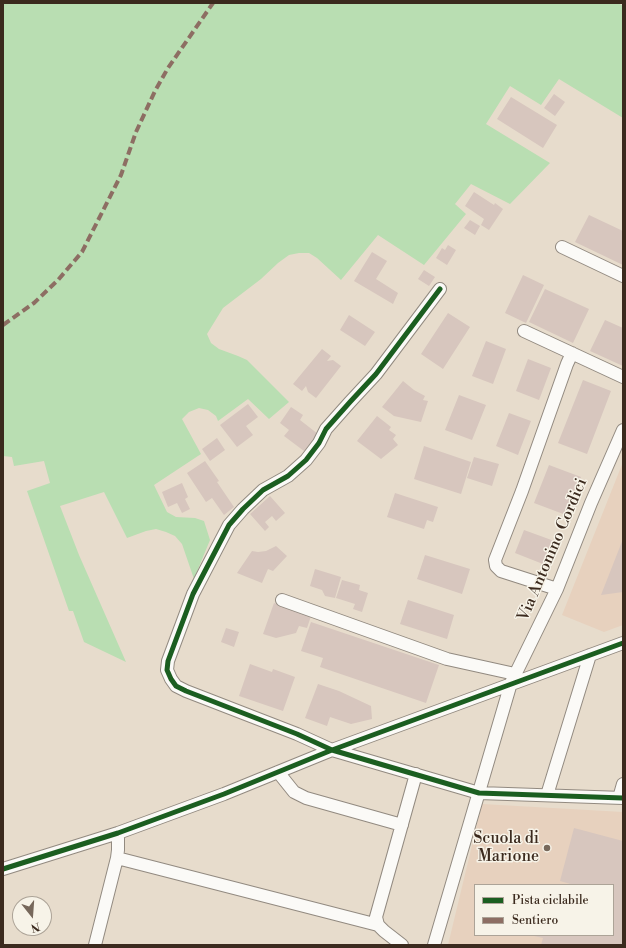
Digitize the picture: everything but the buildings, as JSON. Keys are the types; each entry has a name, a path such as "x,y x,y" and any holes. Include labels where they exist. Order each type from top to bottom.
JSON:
{"street":[{"path":"562,247 623,276"},
{"path":"440,289 376,374 326,429 306,460 288,476 263,490 229,525 193,594 168,661 168,670 171,679 176,686 186,692 297,734 332,750 479,793 621,798 623,784"},
{"path":"524,331 623,377"},
{"path":"557,589 501,571 496,566 495,560 522,491 572,353"},
{"name":"Via Antonino Cordici","path":"434,945 513,678 557,589 623,430"},
{"path":"282,600 447,659 513,678"},
{"path":"3,869 118,833 224,794 513,678 590,655 623,643"},
{"path":"547,795 590,655"},
{"path":"278,772 294,792 306,798 402,825"},
{"path":"378,925 376,917 416,774"},
{"path":"95,945 117,858 118,833"},
{"path":"117,858 378,925 402,945"}],"shaded area":[{"path":"623,462 623,625 604,632 562,615"},
{"name":"Scuola di Marione","path":"482,804 623,812 623,945 448,945"}],"green space":[{"path":"3,3 618,3 623,6 623,118 559,79 541,105 510,86 486,124 550,163 510,204 471,184 455,204 466,214 424,265 378,235 341,280 317,258 309,253 289,255 223,308 207,334 211,343 219,349 247,360 289,402 269,419 248,399 218,421 216,416 208,410 199,408 189,412 182,419 201,454 154,485 167,512 176,517 195,518 204,521 210,540 194,579 182,544 175,536 156,529 127,538 104,492 60,506 79,555 126,662 84,642 73,611 69,611 27,491 50,483 44,461 14,466 12,457 3,456"}],"marked path":[{"path":"3,325 34,303 58,280 82,252 121,175 136,132 155,91 168,68 213,3"}],"cycle path":[{"path":"440,289 376,374 326,429 319,443 306,460 288,476 263,490 229,525 193,594 168,661 167,670 176,686 186,691 297,734 332,750 479,793 623,798"},
{"path":"3,869 118,833 224,794 332,750 623,643"}],"place":[{"name":"Scuola di Marione","path":"547,848"}]}
